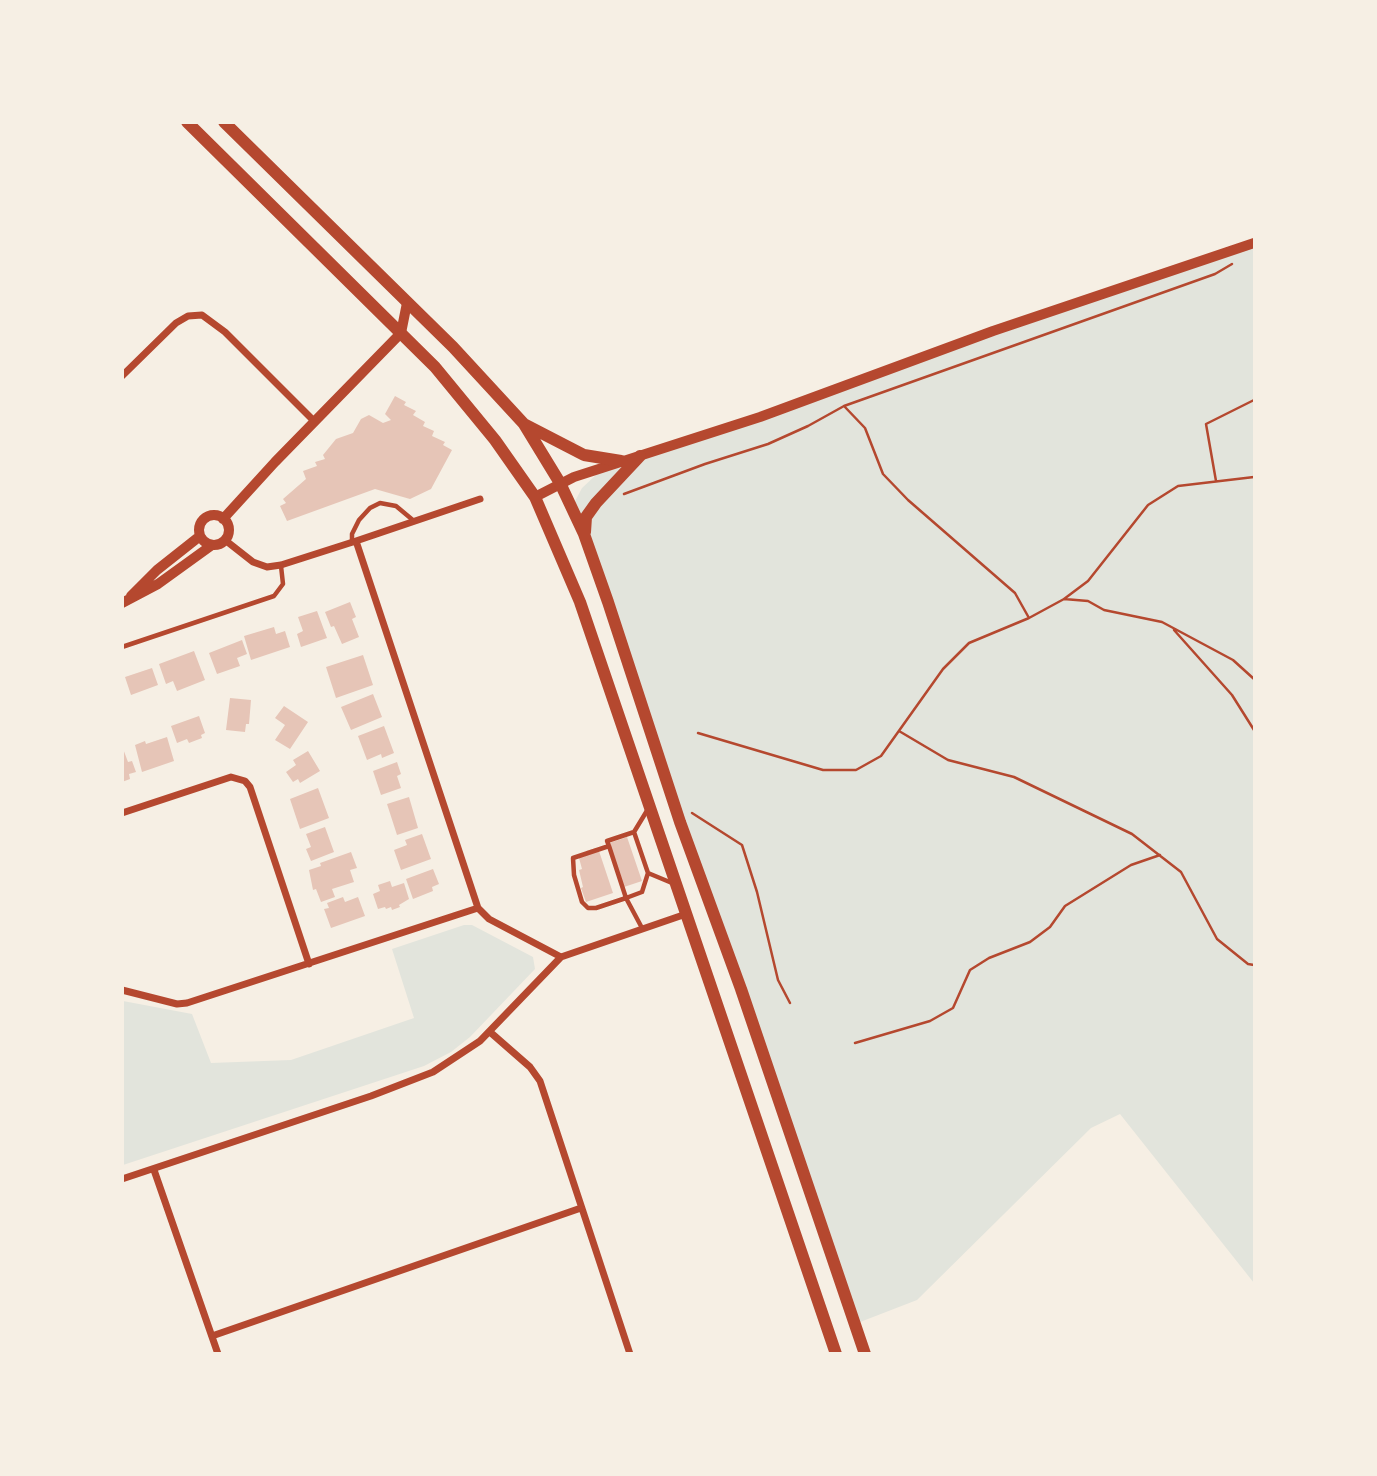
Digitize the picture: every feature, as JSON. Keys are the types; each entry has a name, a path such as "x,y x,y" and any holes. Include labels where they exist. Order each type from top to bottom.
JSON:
{"main road":[{"path":"187,122 435,367 535,497 580,602 836,1353"},
{"path":"224,122 453,347 524,424 560,483 584,534 709,906 741,989 865,1353"},
{"path":"524,424 584,455 621,461"},
{"path":"584,534 586,517 596,503 640,456"},
{"path":"686,914 709,906"}],"street":[{"path":"535,497 560,483 621,461 760,417 993,331 1255,243"},
{"path":"223,519 401,333 407,303"},
{"path":"122,376 176,323 188,316 202,315 225,332 314,421"},
{"path":"225,540 258,565 281,565 480,499"},
{"path":"125,602 158,584 212,545 225,540 229,529 223,519 214,515 205,518 200,527 200,536 212,545"},
{"path":"125,602 157,570 200,536"},
{"path":"354,542 426,746 478,908 489,919 561,957"},
{"path":"122,813 231,777 246,782 250,787 309,964"},
{"path":"122,990 177,1004 187,1003 478,908"},
{"path":"122,1179 418,1079 458,1057 490,1032 561,957 686,914"},
{"path":"490,1032 530,1067 540,1081 630,1353"},
{"path":"154,1170 218,1353"},
{"path":"212,1336 581,1208"}],"lane":[{"path":"354,542 354,530 359,520 370,508 380,503 396,506 414,521"},
{"path":"122,647 274,596 283,584 281,565"},
{"path":"642,929 626,898 607,841 634,832 650,806"},
{"path":"609,846 573,858 574,875 582,902 588,908 596,908 642,892 648,873 634,832"},
{"path":"648,873 676,884"}],"path":[{"path":"623,494 768,444 844,407 1214,274 1234,262"},
{"path":"1216,482 1206,424 1255,400"},
{"path":"844,407 865,428 883,474 908,500 1015,593 1029,618"},
{"path":"698,733 823,770 856,770 881,756 943,669 969,643 1029,618 1064,599 1087,581 1148,505 1178,486 1255,477"},
{"path":"1064,599 1088,601 1104,610 1162,622 1233,660 1255,679"},
{"path":"1172,627 1232,695 1255,730"},
{"path":"899,731 948,760 1014,777 1132,834 1181,872 1217,939 1248,964 1255,965"},
{"path":"692,813 742,845 757,892 778,980 790,1003"},
{"path":"855,1043 930,1021 953,1008 970,970 989,958 1030,942 1050,927 1065,906 1130,865 1160,855"}],"shaded area":[{"path":"1254,244 1254,1283 1120,1114 1091,1128 917,1300 855,1324 573,505 582,488 597,474"},
{"path":"464,925 472,925 533,957 535,969 470,1037 451,1052 424,1066 123,1165 123,1001 192,1014 211,1063 291,1060 414,1018 392,949"}],"building":[{"path":"395,396 416,411 413,415 425,422 423,426 434,431 432,436 445,442 443,445 452,450 431,489 410,499 375,489 287,521 280,506 286,503 283,499 306,479 303,471 317,466 315,462 325,459 323,455 336,439 353,433 361,419 369,415 383,423 391,420 385,414"},
{"path":"350,602 356,617 352,619 359,637 342,644 325,612"},
{"path":"317,611 327,638 301,647 297,634 303,631 298,617"},
{"path":"274,627 276,634 285,631 290,647 251,660 244,636"},
{"path":"242,640 247,654 237,658 240,666 217,674 209,653"},
{"path":"194,651 205,680 177,691 173,681 166,684 159,664"},
{"path":"363,655 373,685 336,698 326,667"},
{"path":"152,668 158,685 131,695 125,677"},
{"path":"373,694 382,717 351,730 341,707"},
{"path":"230,698 251,700 249,724 246,724 245,732 226,730"},
{"path":"284,706 308,722 290,749 275,740 285,725 275,718"},
{"path":"199,716 205,733 201,735 202,738 189,743 187,739 177,743 171,726"},
{"path":"384,726 394,753 382,758 381,754 367,760 358,736"},
{"path":"167,737 174,761 142,772 135,745"},
{"path":"122,746 128,762 132,761 136,772 129,774 130,779 122,782"},
{"path":"308,751 320,771 300,783 298,779 293,782 286,772 296,765 293,760"},
{"path":"397,762 401,774 397,776 401,788 381,795 373,771"},
{"path":"318,788 329,818 300,829 290,799"},
{"path":"409,797 418,828 397,835 387,804"},
{"path":"325,827 334,852 311,861 306,849 311,847 306,834"},
{"path":"422,834 431,859 401,870 394,850 407,845 405,840"},
{"path":"627,837 642,881 624,887 609,843"},
{"path":"596,848 613,893 586,902 581,888 579,870 582,869 579,858 587,855 586,851"},
{"path":"351,852 357,868 350,870 354,882 332,889 335,897 321,902 316,889 313,890 309,870 321,866 320,863"},
{"path":"433,869 439,884 432,887 433,891 413,899 406,879"},
{"path":"390,881 392,887 404,883 409,899 392,910 391,907 378,909 373,894 380,891 378,885"},
{"path":"343,897 345,902 358,897 365,916 331,928 324,909 329,908 327,903"}]}
